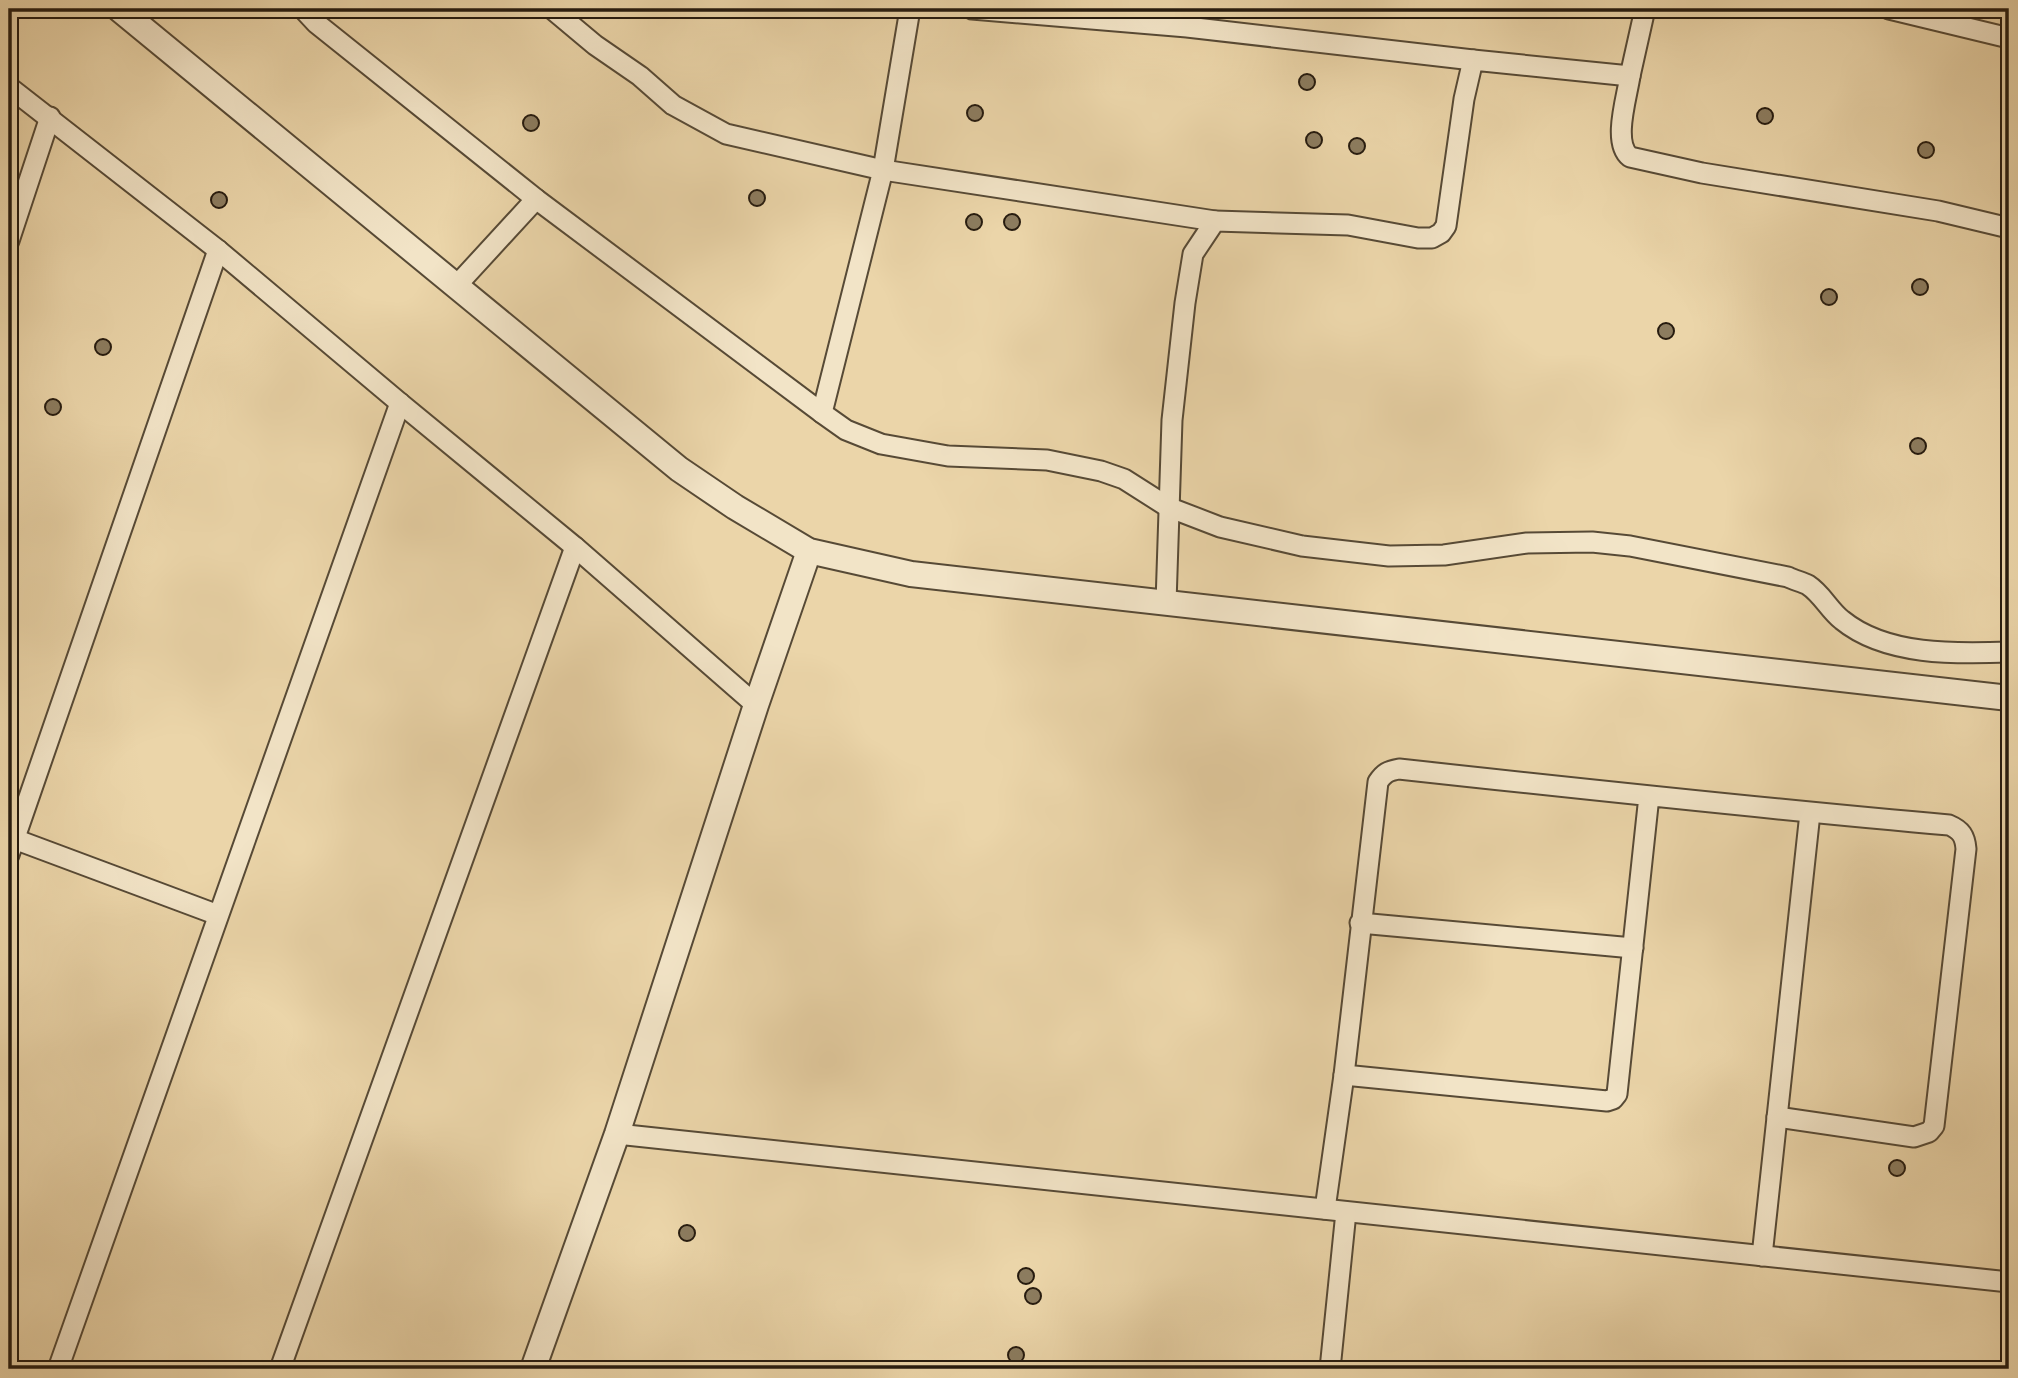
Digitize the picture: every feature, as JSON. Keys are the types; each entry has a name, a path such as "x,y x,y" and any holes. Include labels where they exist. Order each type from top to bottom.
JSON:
{"street":[{"path":"119,9 679,468 735,507 809,551 911,574 2009,698"},
{"path":"303,9 316,23 536,199 822,413 846,430 881,444 948,456 1046,460 1101,471 1124,479 1168,507 1220,527 1302,546 1389,556 1444,555 1527,543 1592,542 1630,546 1788,577 1808,585 1842,621 1868,635 1904,647 1956,654 2009,653"},
{"path":"552,9 595,45 640,76 673,105 726,134 883,170 1215,221 1348,225 1418,239 1441,233 1446,226 1464,99 1473,60"},
{"path":"822,413 883,170 910,9"},
{"path":"972,9 1187,27 1630,76"},
{"path":"1645,9 1620,139 1623,150 1630,157 1702,173 1938,211 2009,228"},
{"path":"1889,9 2009,38"},
{"path":"9,87 218,250 575,547 756,705"},
{"path":"9,241 50,117"},
{"path":"457,285 536,199"},
{"path":"1166,603 1172,420 1193,254 1215,221"},
{"path":"218,250 11,844 218,915"},
{"path":"58,1369 400,403"},
{"path":"281,1369 575,547"},
{"path":"533,1369 617,1135 756,705 809,551"},
{"path":"1325,1209 1344,1075 1378,782 1390,770 1949,825 1962,833 1966,849 1965,862 1934,1126 1929,1132 1913,1138 1777,1117"},
{"path":"1344,1075 1607,1101 1613,1099 1617,1094 1649,796"},
{"path":"1762,1256 1810,813"},
{"path":"1360,923 1633,948"},
{"path":"617,1135 2009,1282"},
{"path":"1330,1369 1346,1212"}],"building":[{"path":"1307,74 1313,76 1313,88 1307,90 1301,88 1299,82 1301,76"},
{"path":"975,105 981,107 981,119 975,121 969,119 967,113 969,107"},
{"path":"1765,108 1771,110 1771,122 1765,124 1759,122 1757,116 1759,110"},
{"path":"531,115 537,117 537,129 531,131 525,129 523,123 525,117"},
{"path":"1314,132 1320,134 1320,146 1314,148 1308,146 1306,140 1308,134"},
{"path":"1357,138 1363,140 1363,152 1357,154 1351,152 1349,146 1351,140"},
{"path":"1926,142 1932,144 1932,156 1926,158 1920,156 1918,150 1920,144"},
{"path":"757,190 763,192 763,204 757,206 751,204 749,198 751,192"},
{"path":"219,192 225,194 225,206 219,208 213,206 211,200 213,194"},
{"path":"974,214 980,216 980,228 974,230 968,228 966,222 968,216"},
{"path":"1012,214 1018,216 1018,228 1012,230 1006,228 1004,222 1006,216"},
{"path":"1920,279 1926,281 1926,293 1920,295 1914,293 1912,287 1914,281"},
{"path":"1829,289 1835,291 1835,303 1829,305 1823,303 1821,297 1823,291"},
{"path":"1666,323 1672,325 1672,337 1666,339 1660,337 1658,331 1660,325"},
{"path":"103,339 109,341 109,353 103,355 97,353 95,347 97,341"},
{"path":"53,399 59,401 59,413 53,415 47,413 45,407 47,401"},
{"path":"1918,438 1924,440 1924,452 1918,454 1912,452 1910,446 1912,440"},
{"path":"1897,1160 1903,1162 1903,1174 1897,1176 1891,1174 1889,1168 1891,1162"},
{"path":"687,1225 693,1227 693,1239 687,1241 681,1239 679,1233 681,1227"},
{"path":"1026,1268 1032,1270 1032,1282 1026,1284 1020,1282 1018,1276 1020,1270"},
{"path":"1033,1288 1039,1290 1039,1302 1033,1304 1027,1302 1025,1296 1027,1290"},
{"path":"1016,1347 1022,1349 1022,1361 1016,1363 1010,1361 1008,1355 1010,1349"}]}
